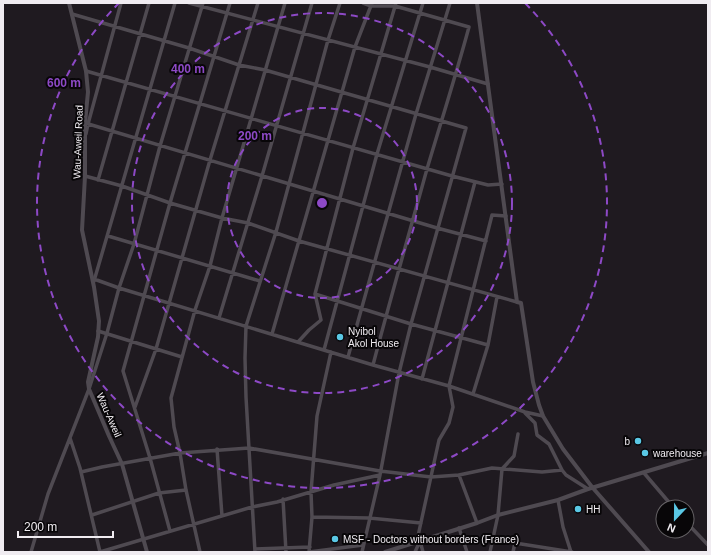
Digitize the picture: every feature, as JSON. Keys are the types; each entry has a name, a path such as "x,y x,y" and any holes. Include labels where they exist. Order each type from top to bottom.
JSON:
{"street":[{"name":"Wau-Aweil Road","path":"69,3 86,71 88,92 85,143 86,176 82,230 89,267 94,281"},
{"path":"121,3 102,75 86,124 413,221 486,241"},
{"path":"98,180 149,3"},
{"path":"175,3 94,281 448,386 524,412 543,416"},
{"path":"189,3 202,5 488,84"},
{"path":"170,531 150,458 123,371 170,203 230,3"},
{"path":"134,408 156,349 224,110 258,3"},
{"path":"200,552 186,490 171,403 195,310 210,266 222,218 285,3"},
{"path":"219,318 312,3"},
{"path":"310,547 286,550 255,550 245,358 246,326 276,232 302,133 340,3"},
{"path":"363,3 395,4 469,27 373,365"},
{"path":"324,350 377,154 423,3"},
{"path":"348,357 361,308 376,262 388,213 404,162 416,114 450,3"},
{"path":"477,3 517,302"},
{"path":"272,334 342,92 371,4"},
{"path":"298,342 321,320 315,294 353,148 395,4"},
{"path":"31,552 48,494 89,389 119,288 134,244 160,146 202,5"},
{"path":"72,14 189,48 239,65 265,70 466,128 437,228 399,372 380,475 362,552"},
{"path":"86,71 452,176 488,185 502,184"},
{"path":"86,176 147,194 170,203 222,218 248,223 299,241 521,303 534,382 543,416 563,450 590,488 649,552"},
{"path":"422,379 462,235 475,182"},
{"path":"423,552 418,536 439,440 449,423 453,407 448,386 492,215 506,216"},
{"path":"108,236 260,281"},
{"name":"Wau-Aweil","path":"94,281 99,321 88,382 89,389 122,464 147,552"},
{"path":"315,294 411,324 488,345"},
{"path":"474,394 488,345 497,297"},
{"path":"98,331 182,357"},
{"path":"331,352 317,416 315,459 311,492 312,517 309,552 363,545"},
{"path":"524,412 535,423 537,435 548,444 566,475 590,488"},
{"path":"490,552 498,515 502,469 514,456 518,434"},
{"path":"70,438 81,472 100,552 252,507 334,485 380,475"},
{"path":"81,472 180,453 217,449 249,448 380,471 431,477 459,475 492,468 542,472 562,470"},
{"path":"217,449 222,516"},
{"path":"385,552 420,542 498,515 558,500 590,488 708,453"},
{"path":"644,473 666,499"},
{"path":"459,475 477,523"},
{"path":"92,515 159,493 186,490"},
{"path":"284,499 286,550"},
{"path":"494,538 514,543 572,552 563,526 558,500"},
{"path":"312,517 369,518 421,523"},
{"path":"459,528 467,552"},
{"path":"695,531 708,545"},
{"path":"415,552 420,542"},
{"path":"513,552 514,543"}],"place":[{"name":"Nyibol Akol House","path":"340,337"},
{"name":"b","path":"638,441"},
{"name":"warehouse","path":"645,453"},
{"name":"HH","path":"578,509"},
{"name":"MSF - Doctors without borders (France)","path":"335,539"}]}
